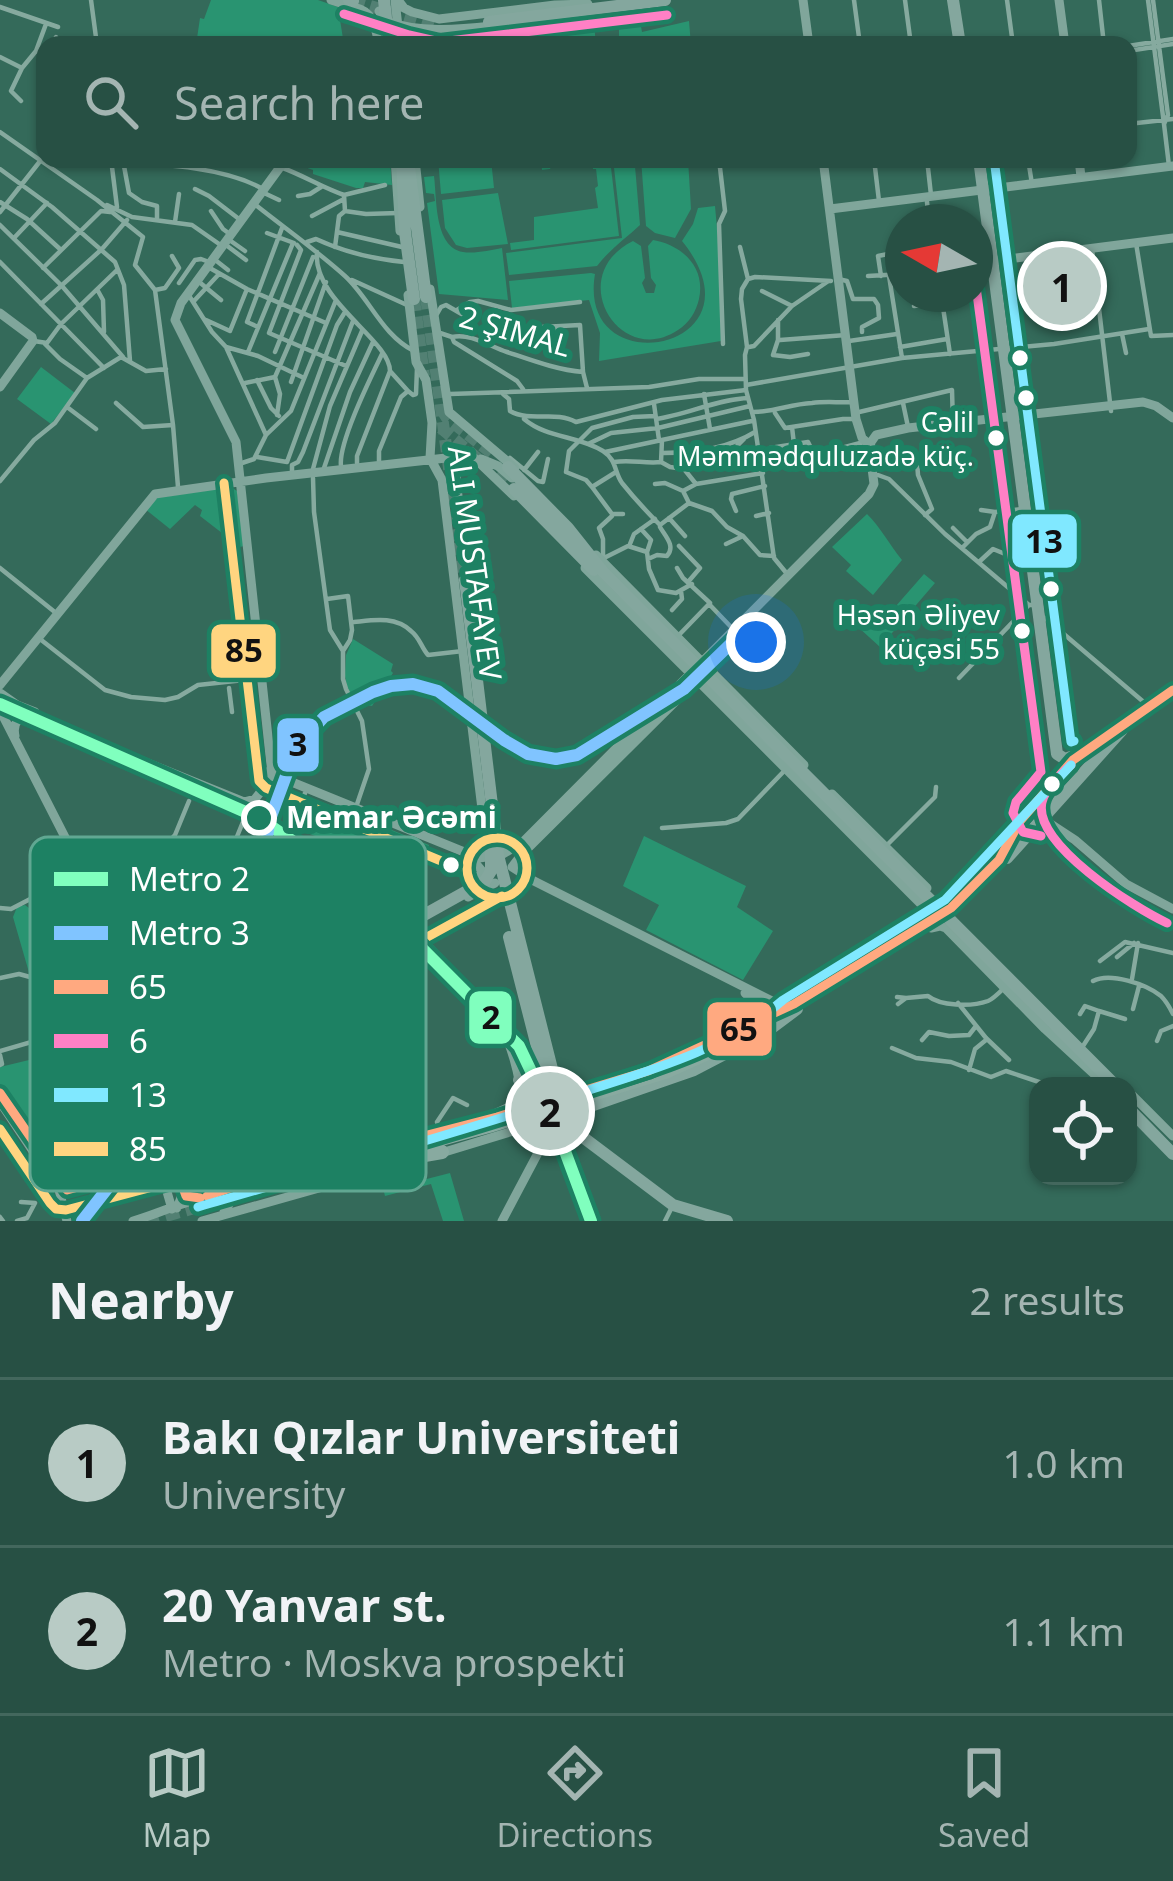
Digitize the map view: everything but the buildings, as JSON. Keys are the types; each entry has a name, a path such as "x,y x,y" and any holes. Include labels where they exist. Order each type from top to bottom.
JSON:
{"highway":[{"path":"426,1143 612,1092 709,1059 794,1006"},
{"path":"426,1148 492,1126"},
{"path":"426,1155 442,1152"},
{"path":"248,1195 261,1191"},
{"path":"248,1195 264,1191"}],"main road":[{"path":"332,0 351,2 371,15 385,36"},
{"path":"409,36 622,0"},
{"path":"579,4 665,0"},
{"path":"803,0 808,36"},
{"path":"955,0 961,36"},
{"path":"1059,0 1064,36"},
{"path":"389,7 479,22"},
{"path":"389,7 434,29"},
{"path":"249,800 268,776 270,746 239,464 234,434 175,316 202,285 239,219 279,168"},
{"path":"402,168 398,213 404,262 417,300"},
{"path":"403,168 405,232 417,300"},
{"path":"404,168 417,300 414,351 426,380 432,419 430,458 442,478 451,546 461,579 491,863 488,877 478,887 426,915"},
{"path":"405,168 448,411 534,488 651,622 776,746"},
{"path":"426,840 475,858 526,845 618,760 675,698 688,667 879,485 855,411 825,168"},
{"path":"977,168 981,204"},
{"path":"1081,168 1084,180"},
{"path":"830,212 1172,168"},
{"path":"1016,188 1084,180"},
{"path":"830,212 929,199"},
{"path":"993,261 1173,238"},
{"path":"993,303 1057,777"},
{"path":"0,314 39,343 0,387"},
{"path":"872,495 869,445 879,434 1148,405 1173,420"},
{"path":"869,445 953,424 1011,420"},
{"path":"1011,420 1058,754 1063,759 1091,755 1090,766"},
{"path":"476,436 480,447 460,453 456,475 464,544 464,651 498,874 543,1035"},
{"path":"417,460 431,445"},
{"path":"493,447 483,453 493,474"},
{"path":"467,451 688,672 776,746"},
{"path":"249,800 17,705 1,690 132,515 153,495 290,470 467,456 498,466 534,488 544,510 602,566 620,603"},
{"path":"290,470 317,472 417,460 436,467"},
{"path":"266,478 292,481 341,466 384,463"},
{"path":"508,467 580,539"},
{"path":"514,489 602,566 644,595 918,901 926,912 925,929"},
{"path":"700,660 861,506"},
{"path":"451,546 460,554 464,544"},
{"path":"426,918 476,888 486,857 489,822 461,579"},
{"path":"6,716 21,712 5,687 10,672"},
{"path":"504,893 526,845 688,672"},
{"path":"704,687 703,679 715,675"},
{"path":"426,1156 442,1152 527,1104 545,1080 547,1068 504,893 512,860 675,698 695,684 704,687"},
{"path":"1006,849 1030,807 1079,754 1173,693"},
{"path":"584,1134 581,1118 592,1097 794,1006 953,909 979,888 1121,731 1150,708"},
{"path":"6,716 64,837"},
{"path":"6,716 34,717 249,800"},
{"path":"618,760 625,747"},
{"path":"798,771 953,909 1112,1077"},
{"path":"268,776 416,836"},
{"path":"268,776 355,811"},
{"path":"486,789 504,893 548,1071 563,1106 584,1134"},
{"path":"1058,802 1058,814 1072,836"},
{"path":"1030,807 1030,819 1043,820 1072,836 1126,884 1173,909"},
{"path":"489,822 511,872 520,878 738,987 794,1006"},
{"path":"953,909 1022,831 1022,838 979,888"},
{"path":"426,841 473,862 504,893 542,1015 548,1071 537,1090"},
{"path":"882,850 1097,1077"},
{"path":"430,912 476,888 504,893"},
{"path":"918,901 930,902 930,891"},
{"path":"925,929 943,927 1110,1077"},
{"path":"958,941 958,931 969,931"},
{"path":"426,945 498,1018 533,1126 536,1149 500,1221"},
{"path":"738,987 761,1007 757,1020"},
{"path":"533,1126 563,1106 669,1081 711,1063 765,1033 794,1006"},
{"path":"518,1080 532,1085 548,1071"},
{"path":"548,1071 592,1097"},
{"path":"0,1098 30,1141"},
{"path":"1137,1103 1173,1139"},
{"path":"527,1104 563,1106"},
{"path":"1137,1117 1173,1154"},
{"path":"426,1136 492,1126 566,1126 584,1134 671,1201 727,1221"},
{"path":"500,1221 549,1134 565,1130 584,1134"},
{"path":"68,1193 75,1191"},
{"path":"68,1193 76,1191"},
{"path":"168,1191 175,1209"},
{"path":"175,1209 181,1191"},
{"path":"184,1191 190,1198 266,1191"},
{"path":"202,1221 260,1191"},
{"path":"68,1193 68,1221"},
{"path":"134,1221 224,1193 230,1197 230,1206 218,1216"},
{"path":"671,1201 743,1221"}],"street":[{"path":"91,0 96,36"},
{"path":"854,0 859,36"},
{"path":"905,0 910,36"},
{"path":"1007,0 1012,36"},
{"path":"1099,0 1104,36"},
{"path":"1150,0 1172,168"},
{"path":"0,7 58,27"},
{"path":"42,36 46,24"},
{"path":"1137,48 1173,42"},
{"path":"21,101 11,91 36,51"},
{"path":"0,56 22,68"},
{"path":"0,132 36,157"},
{"path":"36,167 2,206 30,221 61,250"},
{"path":"52,168 114,207 147,239 135,266 155,290 178,488"},
{"path":"111,168 114,207"},
{"path":"125,168 130,194 157,206 157,219"},
{"path":"197,168 241,180 279,200"},
{"path":"292,168 344,197"},
{"path":"720,168 725,211 719,224 723,344"},
{"path":"875,168 880,202"},
{"path":"927,168 929,204"},
{"path":"1029,168 1031,184"},
{"path":"0,170 47,203 117,264 126,299 126,359"},
{"path":"311,216 344,197 385,185"},
{"path":"298,196 321,188"},
{"path":"195,189 239,219"},
{"path":"175,222 179,194"},
{"path":"344,197 345,212"},
{"path":"14,238 47,203"},
{"path":"254,203 362,288 417,300"},
{"path":"43,268 102,211 114,207"},
{"path":"212,211 227,239 246,260"},
{"path":"335,247 339,216 345,212 398,213"},
{"path":"41,304 129,219 196,226 244,251"},
{"path":"0,225 126,359 148,372 166,369"},
{"path":"258,327 247,322 282,228"},
{"path":"338,232 402,248"},
{"path":"267,233 300,242 316,239 380,260 404,262"},
{"path":"248,352 269,299 300,242"},
{"path":"300,242 269,332 346,366"},
{"path":"1136,243 1149,329 1153,337 1173,335"},
{"path":"740,247 748,279 741,295 746,385 774,556 788,576"},
{"path":"1092,249 1111,408"},
{"path":"317,255 320,273 336,299 390,361 357,464"},
{"path":"275,352 317,255"},
{"path":"868,276 885,276 878,256 885,255"},
{"path":"155,290 165,288 179,268 172,256"},
{"path":"179,283 195,260 228,270"},
{"path":"0,262 104,368"},
{"path":"211,263 247,290 326,322"},
{"path":"0,278 8,270"},
{"path":"87,378 39,343 117,270"},
{"path":"244,383 275,376 320,273"},
{"path":"220,274 202,285 221,300"},
{"path":"748,279 847,281 854,299 874,299 878,305 879,318 862,327 862,332"},
{"path":"747,347 754,346 809,292 836,280"},
{"path":"291,382 326,282"},
{"path":"362,288 370,309 414,351"},
{"path":"230,331 247,290"},
{"path":"98,291 103,300 103,334"},
{"path":"762,291 792,306"},
{"path":"191,298 226,347 266,435"},
{"path":"239,464 252,461 266,435 291,411 336,299"},
{"path":"457,310 478,301 508,310 580,302"},
{"path":"434,316 444,305 465,316"},
{"path":"290,470 345,312"},
{"path":"892,312 902,358"},
{"path":"943,312 950,355"},
{"path":"206,320 241,336"},
{"path":"773,355 778,320"},
{"path":"290,470 303,452 353,321"},
{"path":"515,326 551,344 558,326"},
{"path":"542,327 580,326 587,388"},
{"path":"524,418 550,415 578,422 850,365 1149,329"},
{"path":"162,336 179,331"},
{"path":"343,651 332,635 314,512 330,406 362,331"},
{"name":"2 ŞIMAL","path":"436,333 461,335 583,372"},
{"path":"778,340 897,334"},
{"path":"1122,334 1126,353"},
{"path":"452,337 518,381 524,391"},
{"path":"900,347 947,340"},
{"path":"317,472 373,342"},
{"path":"226,347 305,378"},
{"path":"341,466 349,430 384,351"},
{"path":"763,357 808,354"},
{"path":"0,481 34,440 49,430 87,378 126,359"},
{"path":"390,370 416,394 418,367"},
{"path":"275,376 280,418"},
{"path":"445,392 649,387 699,379 746,385"},
{"path":"257,380 280,418"},
{"path":"773,412 812,403 855,411 952,390 953,424"},
{"path":"384,463 379,451 408,391"},
{"path":"502,392 510,412 547,434 605,452 623,484 658,522 670,553 647,556 628,546"},
{"path":"704,394 711,431"},
{"path":"612,514 586,480 566,471 569,451 605,422 655,417 736,398 773,412 785,428 843,418 855,411"},
{"path":"116,403 146,428 173,425"},
{"path":"903,403 908,428"},
{"path":"654,404 661,462"},
{"path":"588,445 610,433 658,428 750,405"},
{"path":"67,407 95,429"},
{"path":"605,452 754,420"},
{"path":"792,427 795,453"},
{"path":"614,462 661,462 684,469 729,454 755,432"},
{"path":"663,453 744,439"},
{"path":"770,448 808,442 811,448"},
{"path":"845,447 869,445"},
{"path":"493,447 524,470 534,488 545,482 548,459"},
{"path":"524,470 538,452"},
{"path":"255,456 290,470"},
{"path":"916,462 932,509"},
{"path":"684,469 696,484"},
{"path":"592,487 616,472"},
{"path":"682,491 696,484 763,473"},
{"path":"878,475 889,478 925,515 965,545"},
{"path":"655,484 682,491 689,503 712,512 760,555 774,556"},
{"path":"736,511 732,494 765,486"},
{"path":"602,566 628,546 634,534 689,503"},
{"path":"925,515 942,505"},
{"path":"982,510 1022,509"},
{"path":"965,545 990,527 995,512"},
{"path":"756,516 769,513"},
{"path":"602,566 599,528 612,514 622,514"},
{"path":"669,518 685,536"},
{"path":"952,528 980,561 1150,708"},
{"path":"641,529 651,540 647,556 656,589"},
{"path":"1005,532 1010,556"},
{"path":"726,544 742,536"},
{"path":"644,595 656,589 674,593 690,583 700,568 680,546"},
{"path":"980,561 993,549 1028,558"},
{"path":"0,568 56,613"},
{"path":"677,568 733,629"},
{"path":"672,610 682,599 681,591"},
{"path":"326,599 348,596 352,622 352,636 343,651 344,686 362,718 369,764 355,811"},
{"path":"677,637 710,604"},
{"path":"959,678 1035,608"},
{"path":"352,622 396,622 415,634 428,655 464,651"},
{"path":"38,637 105,691 131,697 170,700 198,685 263,678"},
{"path":"229,688 232,712"},
{"path":"662,828 738,818 798,771"},
{"path":"173,837 196,783"},
{"path":"882,850 934,796 937,787"},
{"path":"291,837 305,793"},
{"path":"235,837 249,800"},
{"path":"0,908 30,899"},
{"path":"1100,961 1120,944 1136,943 1173,953"},
{"path":"1117,957 1136,943"},
{"path":"1132,981 1136,943"},
{"path":"0,979 20,974 30,977"},
{"path":"1094,981 1102,976 1132,981 1172,998"},
{"path":"898,1000 933,993 936,1003 988,1001 1002,978"},
{"path":"1133,1009 1139,986"},
{"path":"1080,1014 1083,995"},
{"path":"1162,997 1173,1014"},
{"path":"958,1003 1009,1060"},
{"path":"946,1004 947,1015"},
{"path":"1084,1006 1125,1019"},
{"path":"1082,1046 1099,1012"},
{"path":"922,1040 929,1032 969,1035 976,1026"},
{"path":"1157,1041 1161,1031 1173,1026"},
{"path":"969,1070 975,1049 986,1038"},
{"path":"0,1065 0,1053 30,1043"},
{"path":"892,1048 908,1056 951,1062 991,1078 1006,1071 1029,1079"},
{"path":"931,1060 933,1049"},
{"path":"439,1132 436,1122 453,1098 467,1106"},
{"path":"664,1221 671,1201"},
{"path":"17,1221 28,1218 35,1202 20,1202"}],"green space":[{"path":"211,0 318,0 338,7 343,36 197,36 200,18 204,19"},
{"path":"638,10 642,32 689,21 690,36 619,36 614,13"},
{"path":"594,23 595,36 499,36"},
{"path":"308,168 391,168 392,185 365,182 363,188 356,188 313,174"},
{"path":"439,168 492,168 494,188 441,194"},
{"path":"611,168 619,236 511,250 510,243 534,240 534,217 598,208 593,169"},
{"path":"614,168 635,168 640,225 597,266 509,275 506,253 622,238"},
{"path":"642,168 689,168 691,209 675,238 646,226"},
{"path":"434,176 439,220 447,241 463,252 502,248 508,300 439,294 427,203 435,201 434,194 426,193 424,177"},
{"path":"498,193 508,244 456,245 445,228 442,200"},
{"path":"715,206 721,341 599,361 600,333 589,300 512,308 509,281 591,273 595,274 597,309 613,332 637,342 664,341 688,329 703,308 703,278 682,241 698,208"},
{"path":"653,240 690,259 700,287 689,321 657,339 637,337 620,328 601,295 602,275 612,256 633,241 641,246 646,293 654,293 648,246"},
{"path":"41,367 75,393 51,424 17,399"},
{"path":"231,487 237,491 244,546 200,516 202,510 195,505 170,529 145,509 155,498"},
{"path":"867,514 902,560 873,595 846,571 851,565 832,547"},
{"path":"924,574 935,583 880,647 858,627 877,606 888,615"},
{"path":"353,639 393,664 393,673 372,706 356,703 348,691 346,655"},
{"path":"317,800 409,837 319,837 294,828 299,817 307,820"},
{"path":"644,836 746,886 737,907 773,931 743,980 646,930 659,905 623,886"},
{"path":"17,907 30,909 30,976 13,917"},
{"path":"29,1060 30,1129 0,1085 0,1067"},
{"path":"450,1173 464,1221 443,1221 431,1184 426,1185 426,1179"}],"tunnel":[{"path":"353,1 438,26"},
{"path":"426,297 460,550"},
{"path":"414,299 424,376"},
{"path":"442,410 494,455"},
{"path":"441,428 514,489"},
{"path":"454,543 460,581"},
{"path":"145,1221 246,1192"}],"metro line":[{"name":"3","path":"267,837 297,746 324,717 373,692 413,684 438,691 528,754 556,759 577,755 684,689 748,627"},
{"name":"2","path":"0,704 259,818 287,837"},
{"name":"2","path":"426,952 519,1046 550,1111 591,1221"},
{"name":"3","path":"82,1221 105,1191"}],"transit line":[{"name":"6","path":"344,14 413,36"},
{"name":"6","path":"490,36 667,15"},
{"name":"13","path":"995,168 1074,741"},
{"name":"6","path":"979,312 1041,772 1016,802 1013,813 1023,832 1041,836"},
{"name":"85","path":"224,483 259,781 384,837"},
{"name":"65","path":"426,1135 648,1071 794,1004 951,908 999,860 1020,821 1073,760 1173,690"},
{"name":"6","path":"1071,765 1042,802 1043,819 1053,837 1089,873 1167,923"},
{"name":"13","path":"426,1141 653,1069 734,1034 945,900 1071,765"},
{"name":"85","path":"497,838 518,847 527,868 518,889 497,898 476,889 467,868 476,847 497,838"},
{"name":"85","path":"426,855 458,868"},
{"name":"85","path":"426,938 502,896"},
{"name":"65","path":"0,1093 30,1136"},
{"name":"85","path":"0,1129 30,1173"},
{"name":"85","path":"42,1191 56,1209 66,1210 138,1191"},
{"name":"65","path":"184,1191 186,1196 200,1198"},
{"name":"65","path":"207,1196 221,1191"},
{"name":"13","path":"198,1207 253,1191"}],"place":[{"name":"Bakı Qızlar Universiteti","path":"1062,286"},
{"name":"Cəlil Məmmədquluzadə küç.","path":"996,438"},
{"name":"Həsən Əliyev küçəsi 55","path":"1022,631"},
{"name":"Memar Əcəmi","path":"259,818"},
{"name":"20 Yanvar st.","path":"550,1111"}]}
